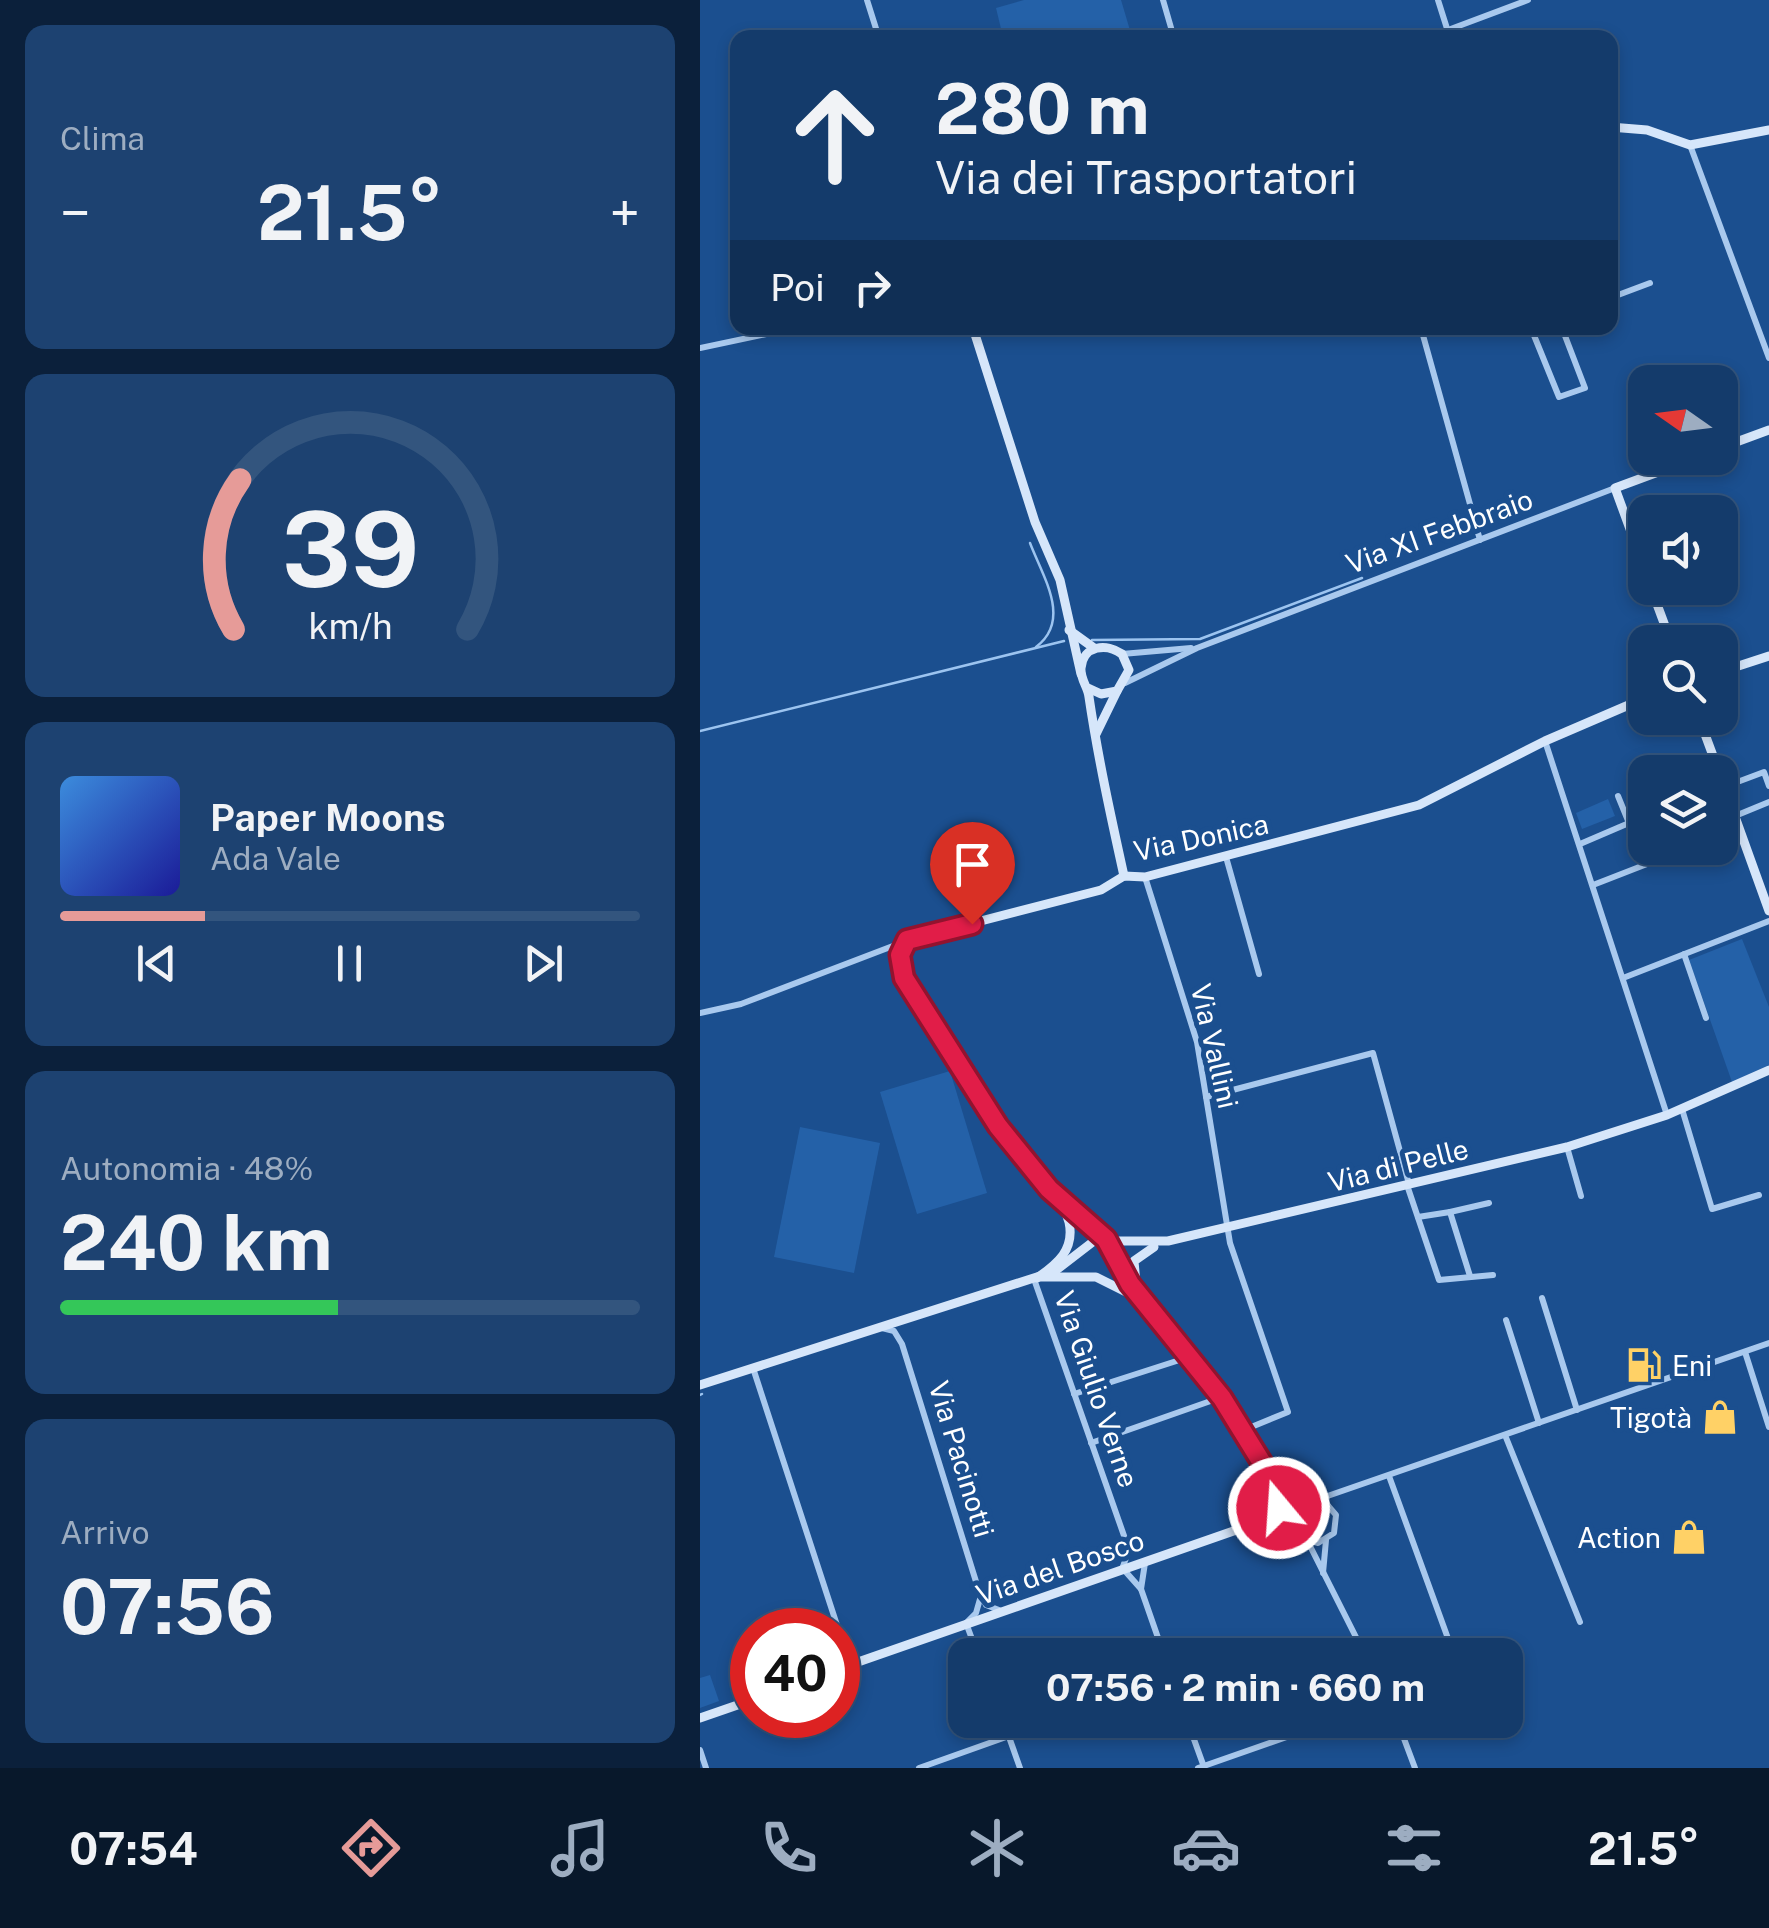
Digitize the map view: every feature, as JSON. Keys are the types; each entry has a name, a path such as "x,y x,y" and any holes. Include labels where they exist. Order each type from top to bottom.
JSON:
{"street":[{"path":"868,0 877,30"},
{"path":"1163,0 1172,30"},
{"path":"1438,0 1448,30"},
{"path":"1458,30 1528,0"},
{"path":"1618,128 1647,130 1690,144 1769,130"},
{"path":"1690,144 1765,335 1769,358"},
{"path":"1618,295 1650,283"},
{"path":"700,348 762,335"},
{"path":"974,335 1029,504 1060,580 1080,674 1088,688 1124,876"},
{"path":"1423,335 1480,540"},
{"path":"1533,335 1559,397 1585,388 1565,335"},
{"path":"1738,441 1769,430"},
{"name":"Via XI Febbraio","path":"1121,687 1197,648 1650,475"},
{"path":"1615,488 1628,524"},
{"path":"1069,630 1094,648"},
{"path":"1080,674 1083,660 1094,648 1108,646 1122,654 1128,670 1095,736"},
{"name":"Via XI Febbraio","path":"1122,654 1197,648"},
{"path":"1738,666 1769,656"},
{"path":"1088,688 1101,694 1121,687"},
{"name":"Via Donica","path":"700,1012 741,1004 907,940 1101,890 1124,876 1145,877 1419,805 1545,740 1628,705"},
{"path":"1545,740 1667,1116"},
{"path":"1738,782 1764,772 1769,786"},
{"path":"1580,844 1630,823 1618,796"},
{"path":"1738,815 1769,802"},
{"path":"1738,824 1769,910"},
{"path":"1226,857 1259,974"},
{"path":"1593,885 1643,865"},
{"name":"Via Vallini","path":"1145,877 1197,1042 1227,1229 1288,1412 1244,1430"},
{"path":"1623,978 1769,921"},
{"path":"907,940 900,955 904,978 998,1126 1066,1214 1069,1240 1062,1261 1036,1278"},
{"path":"1684,954 1706,1018"},
{"path":"1206,1097 1373,1053 1439,1280 1493,1274"},
{"name":"Via di Pelle","path":"1106,1239 1132,1244 1168,1241 1567,1147 1667,1116 1769,1070"},
{"path":"1682,1109 1712,1209 1759,1195"},
{"path":"1567,1147 1581,1196"},
{"path":"1049,1189 1106,1239 1130,1284 1192,1356 1244,1430 1280,1498 1279,1508 1265,1520"},
{"path":"1418,1217 1490,1203"},
{"path":"1450,1212 1470,1276"},
{"path":"700,1385 866,1328 1036,1278 1064,1267 1090,1243 1106,1239"},
{"path":"1150,1308 1136,1286 1132,1266 1139,1254 1168,1241"},
{"path":"1036,1278 1066,1275 1110,1281 1150,1308"},
{"name":"Via Giulio Verne","path":"1036,1278 1129,1550 1120,1570"},
{"path":"1542,1298 1577,1410"},
{"path":"902,1344 905,1323 927,1311"},
{"path":"1506,1320 1539,1424"},
{"path":"866,1328 890,1329 902,1344"},
{"path":"1296,1528 1297,1514 1306,1503 1769,1343"},
{"name":"Via Pacinotti","path":"902,1344 978,1588"},
{"path":"1745,1352 1769,1427"},
{"path":"1074,1394 1192,1356"},
{"path":"753,1368 831,1608"},
{"path":"1091,1443 1222,1398"},
{"path":"1505,1435 1580,1622"},
{"path":"1261,1457 1306,1503"},
{"path":"1389,1476 1448,1638"},
{"path":"1323,1574 1326,1540 1337,1527 1334,1510 1347,1490"},
{"path":"1316,1500 1334,1510"},
{"path":"1265,1520 1280,1520 1296,1528 1306,1540 1356,1638"},
{"name":"Via del Bosco","path":"860,1661 1265,1520"},
{"path":"1306,1540 1326,1540"},
{"path":"1141,1589 1142,1568 1150,1560"},
{"path":"1120,1570 1132,1574 1141,1589 1158,1638"},
{"path":"978,1588 988,1607 1007,1610"},
{"path":"971,1638 966,1624 978,1609 978,1588"},
{"path":"700,1718 730,1708"},
{"path":"919,1768 1004,1738"},
{"path":"1011,1738 1020,1768"},
{"path":"1193,1738 1202,1767 1285,1738"},
{"path":"1404,1738 1415,1768"},
{"path":"700,1750 706,1768"}],"shaded area":[{"path":"1024,0 1121,0 1130,30 1001,30 996,8"},
{"path":"1608,799 1615,816 1582,829 1576,813"},
{"path":"1742,939 1769,1007 1769,1065 1732,1082 1689,960"},
{"path":"950,1071 987,1193 917,1214 880,1092"},
{"path":"800,1127 880,1143 854,1273 774,1257"},
{"path":"710,1675 719,1701 700,1708 700,1678"}],"waterway":[{"path":"1030,543 1053,611 1047,636 1036,647"},
{"path":"1092,640 1200,639 1362,578"},
{"path":"700,731 1064,641"}],"place":[{"name":"Eni","path":"1644,1365"},
{"name":"Tigotà","path":"1720,1417"},
{"name":"Action","path":"1689,1537"}],"route":[{"path":"972,924 907,940 900,955 904,978 998,1126 1049,1189 1112,1246 1130,1284 1192,1356 1222,1398 1275,1484 1279,1508"}]}
